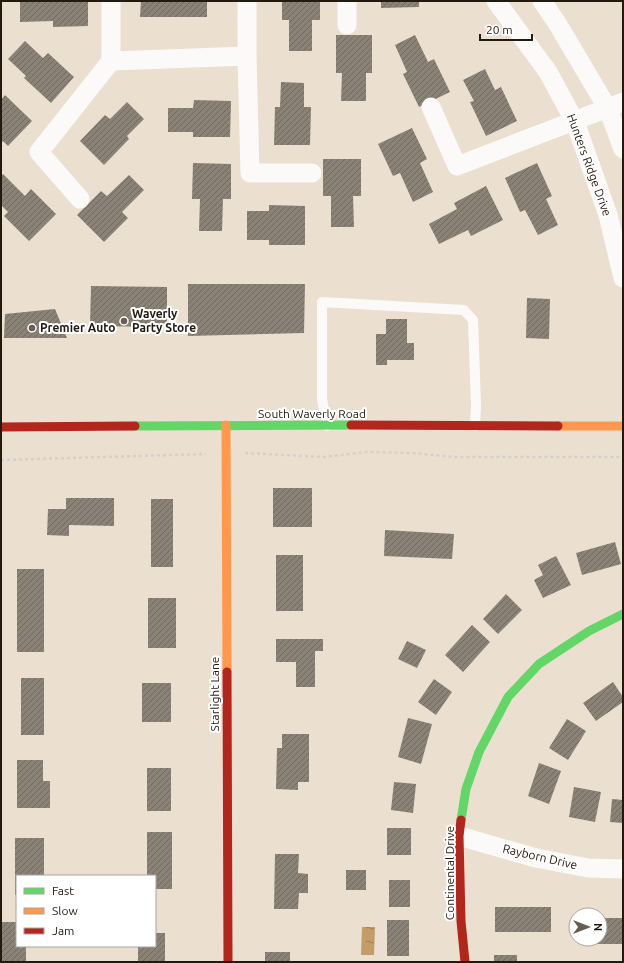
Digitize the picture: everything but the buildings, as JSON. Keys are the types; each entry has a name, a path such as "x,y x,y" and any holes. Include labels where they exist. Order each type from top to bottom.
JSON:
{"street":[{"path":"80,198 39,152 111,61 111,1"},
{"path":"247,1 250,173 312,173"},
{"path":"347,1 347,25"},
{"name":"Hunters Ridge Drive","path":"496,1 548,72 575,122 608,215 623,278"},
{"path":"542,1 615,106 623,149"},
{"path":"111,61 247,56"},
{"path":"431,107 457,166 615,106"},
{"name":"South Waverly Road","path":"1,426 623,426"},
{"name":"Starlight Lane","path":"226,426 228,962"},
{"name":"Continental Drive","path":"465,962 461,921 459,836 466,789 479,752 508,697 539,664 589,631 623,614"},
{"name":"Rayborn Drive","path":"459,836 536,858 588,868 623,869"}],"lane":[{"path":"327,426 322,399 322,302 464,310 473,320 476,405 475,426"}],"path":[{"path":"1,460 227,453 323,457 366,452 413,453 454,457 623,457"}],"water":[{"path":"362,927 375,927 374,955 361,955"}],"traffic: fast":[{"path":"135,426 351,425"},
{"path":"461,820 466,789 479,752 508,697 539,664 589,631 623,614"}],"traffic: slow":[{"path":"226,425 227,672"},
{"path":"558,426 623,426"}],"traffic: jam":[{"path":"351,425 558,426"},
{"path":"1,427 135,426"},
{"path":"227,672 228,962"},
{"path":"461,820 459,836 461,921 465,962"}],"place":[{"name":"Waverly Party Store","path":"124,321"},
{"name":"Premier Auto","path":"32,328"}]}
